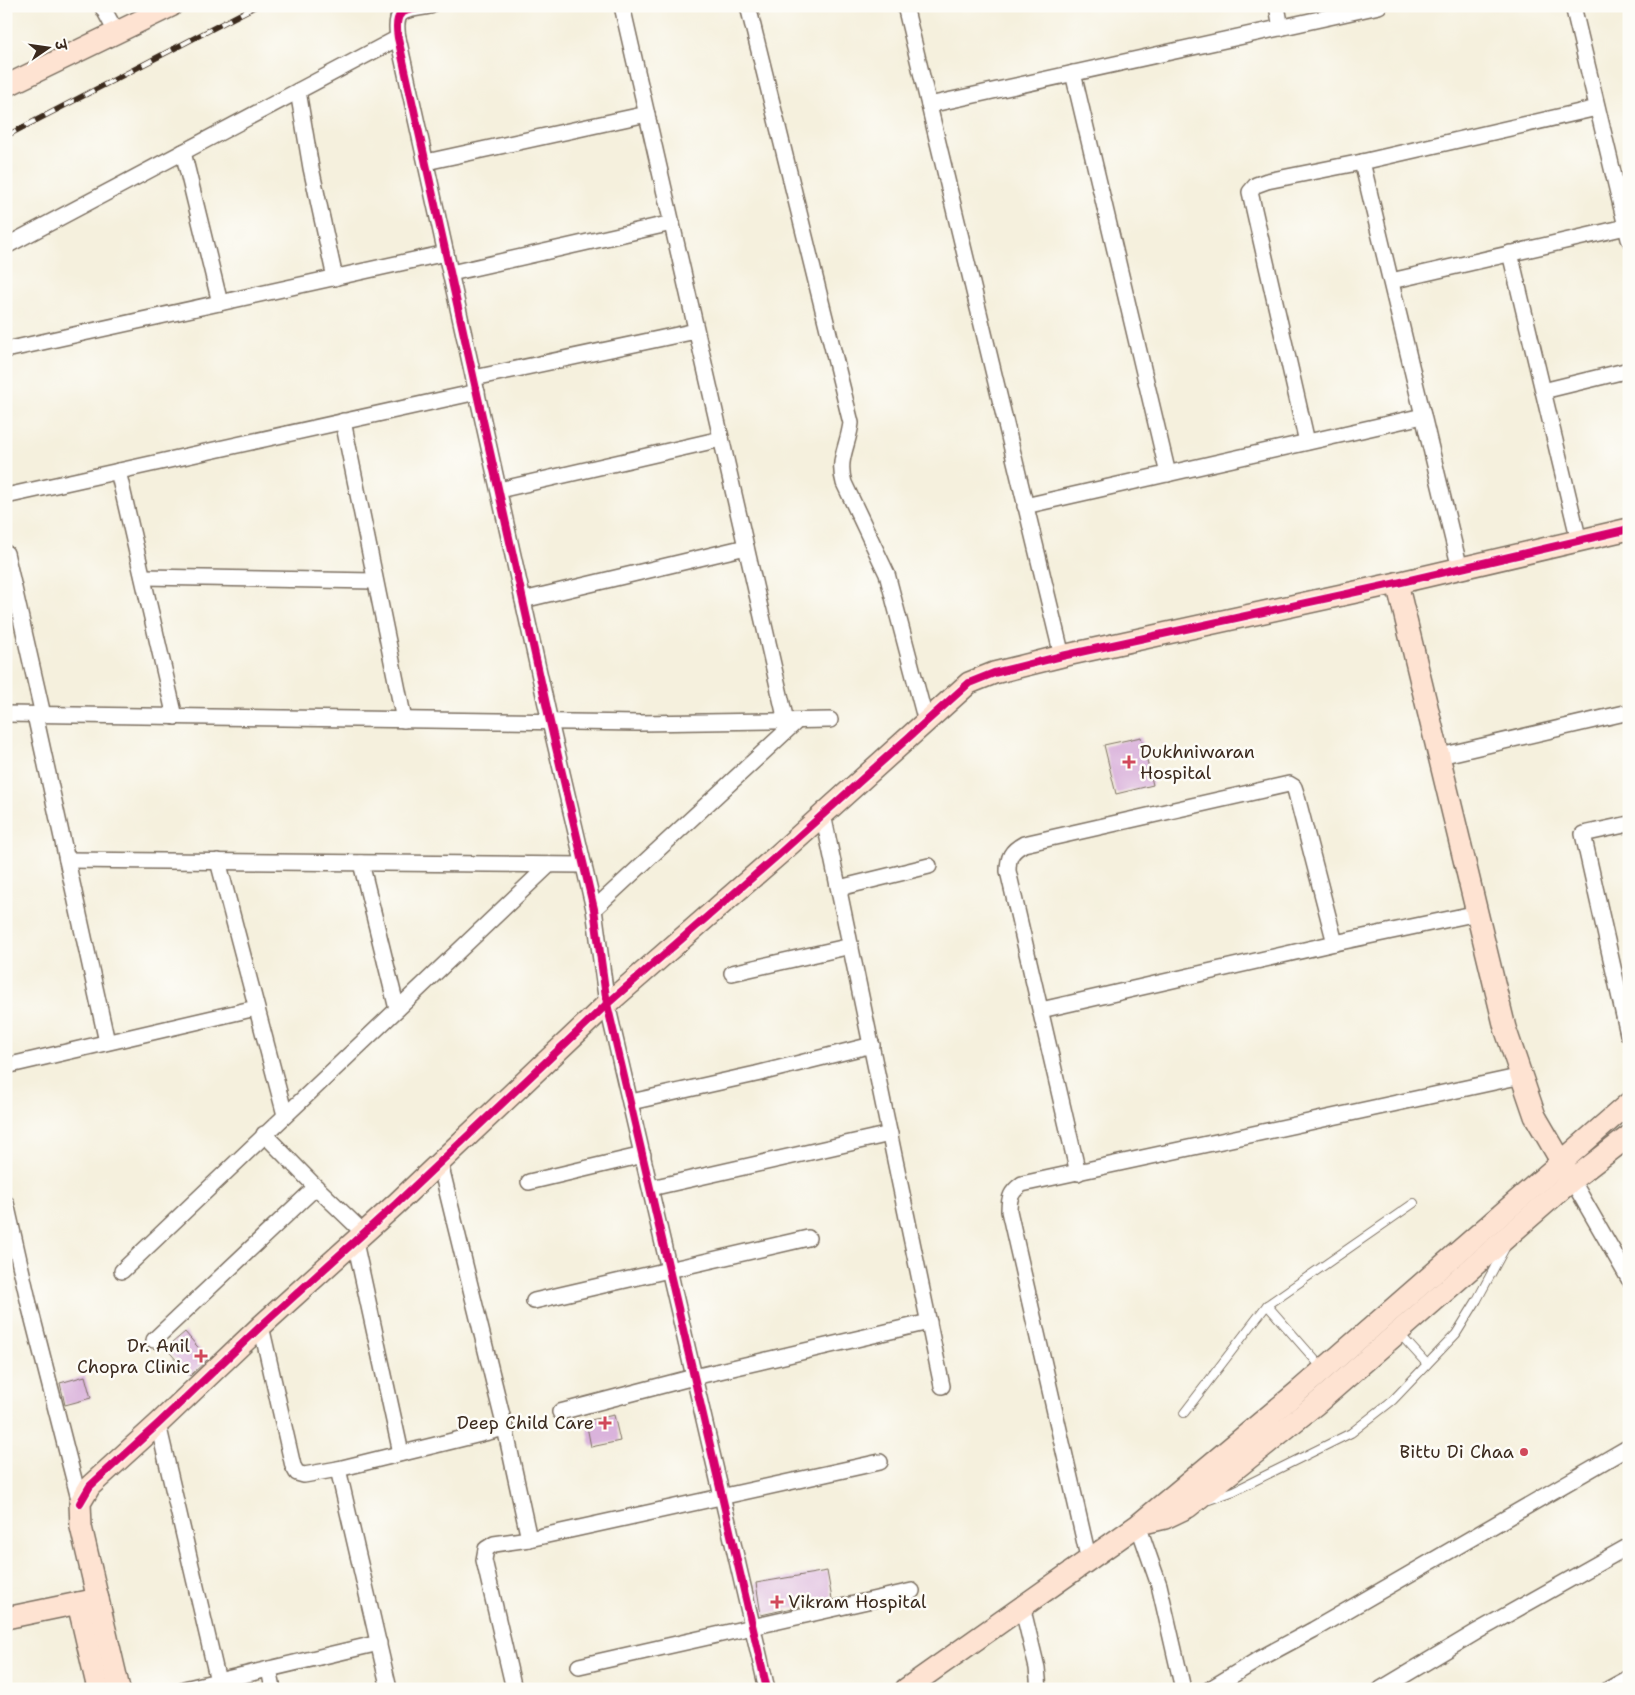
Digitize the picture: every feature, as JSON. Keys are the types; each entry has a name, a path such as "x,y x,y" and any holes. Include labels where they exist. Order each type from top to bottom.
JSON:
{"street":[{"path":"102,6 116,32"},
{"path":"7,84 171,6"},
{"path":"430,6 402,12 398,16 396,24 398,38 550,722 594,909 608,1004 768,1689"},
{"path":"622,6 746,547 792,721"},
{"path":"748,6 851,423 849,438 841,460 841,472 844,483 887,574 926,722"},
{"path":"905,6 1062,656"},
{"path":"1277,6 1280,28"},
{"path":"929,105 1379,6"},
{"path":"1390,281 1510,253 1627,233 1573,6"},
{"path":"6,246 398,38"},
{"path":"1073,73 1168,474"},
{"path":"298,91 311,168 335,278"},
{"path":"1306,442 1250,192 1256,185 1597,108"},
{"path":"426,162 647,114"},
{"path":"184,152 220,303"},
{"path":"1362,162 1460,569"},
{"path":"450,273 672,223"},
{"path":"6,350 446,253"},
{"path":"1510,253 1579,541"},
{"path":"6,496 343,421 475,385 696,331"},
{"path":"1543,391 1629,370"},
{"path":"1026,506 1423,416"},
{"path":"343,421 404,720"},
{"path":"499,490 721,439"},
{"path":"118,471 175,717"},
{"path":"80,1504 90,1486 261,1326 360,1238 608,1004 969,683 994,673 1062,656 1398,583 1629,529"},
{"path":"523,600 746,547"},
{"path":"6,554 67,860 107,1042"},
{"path":"143,578 375,581"},
{"path":"1398,583 1505,1028 1535,1116 1629,1279"},
{"path":"1440,756 1629,712"},
{"path":"6,714 640,723 830,720"},
{"path":"594,909 792,721"},
{"path":"1078,1173 1008,871 1008,859 1014,850 1024,844 1289,784 1294,787 1296,793 1336,943"},
{"path":"823,814 942,1386"},
{"path":"1629,824 1583,834 1629,1033"},
{"path":"67,860 584,865"},
{"path":"218,861 285,1115"},
{"path":"361,863 397,1009"},
{"path":"122,1271 548,864"},
{"path":"839,888 929,866"},
{"path":"1041,1010 1478,913"},
{"path":"732,973 851,946"},
{"path":"6,1066 256,1008"},
{"path":"631,1102 756,1074 872,1045"},
{"path":"1089,1561 1009,1205 1013,1190 1022,1184 1522,1076"},
{"path":"1138,1525 1165,1518 1188,1508 1561,1162 1629,1103"},
{"path":"264,1134 316,1187 360,1238 401,1453"},
{"path":"651,1188 890,1134"},
{"path":"906,1689 1022,1606 1089,1561 1330,1378 1398,1332 1572,1180 1629,1136"},
{"path":"529,1182 643,1156"},
{"path":"440,1163 504,1428 528,1539"},
{"path":"154,1340 316,1187"},
{"path":"6,1203 29,1304 80,1504 98,1689"},
{"path":"534,1300 808,1238"},
{"path":"560,1412 694,1377 929,1322"},
{"path":"261,1326 293,1466 297,1472 304,1475 338,1469 504,1428"},
{"path":"158,1424 218,1681"},
{"path":"1210,1689 1629,1446"},
{"path":"514,1689 484,1560 486,1549 494,1544 528,1539 880,1462"},
{"path":"338,1469 389,1689"},
{"path":"1138,1525 1159,1585 1183,1689"},
{"path":"1381,1689 1478,1631 1629,1546"},
{"path":"579,1666 912,1591"},
{"path":"6,1618 88,1601"},
{"path":"88,1601 119,1689"},
{"path":"1022,1606 1037,1668 1038,1689"},
{"path":"184,1689 379,1643"},
{"path":"269,1669 273,1689"},
{"path":"1609,1689 1629,1678"}],"lane":[{"path":"1184,1413 1267,1305 1414,1203"},
{"path":"1188,1508 1234,1491 1351,1433 1393,1400 1456,1334 1477,1300 1514,1231"},
{"path":"1267,1305 1330,1378"},
{"path":"1398,1332 1427,1364"}],"building":[{"path":"1141,737 1153,785 1116,794 1104,745"},
{"path":"185,1332 208,1359 190,1376 166,1348"},
{"path":"85,1376 91,1398 65,1405 60,1383"},
{"path":"614,1415 620,1441 591,1447 586,1421"},
{"path":"827,1571 832,1599 761,1615 756,1583"}],"railway":[{"path":"6,136 256,6"}],"cycle path":[{"path":"430,6 403,12 397,21 398,38 550,722 594,909 607,1004 767,1689"},
{"path":"80,1503 90,1486 261,1326 396,1204 607,1004 778,855 969,683 994,673 1062,656 1397,583 1629,529"}],"place":[{"name":"Dukhniwaran Hospital","path":"1129,762"},
{"name":"Dr. Anil Chopra Clinic","path":"201,1356"},
{"name":"Deep Child Care","path":"605,1423"},
{"name":"Bittu Di Chaa","path":"1524,1452"},
{"name":"Vikram Hospital","path":"777,1602"}]}
